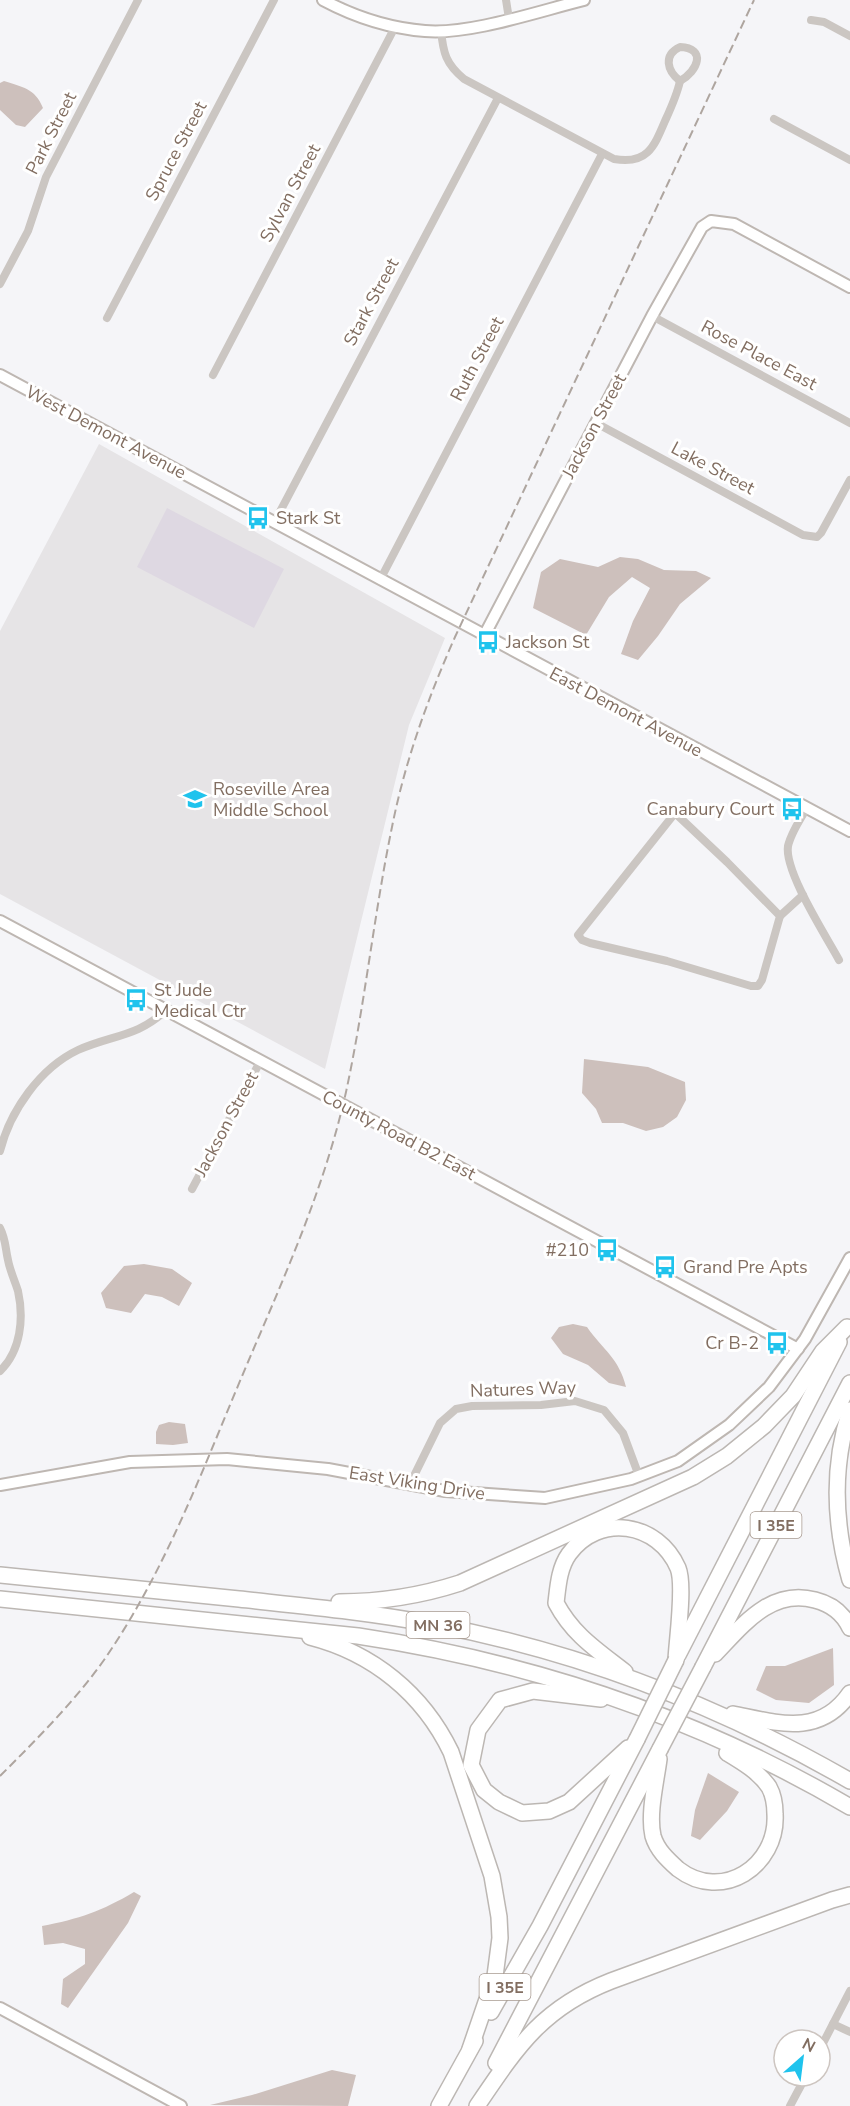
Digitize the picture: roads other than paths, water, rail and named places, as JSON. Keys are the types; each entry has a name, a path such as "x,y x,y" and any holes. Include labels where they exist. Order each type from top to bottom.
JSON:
{"highway":[{"path":"235,1599 365,1602 416,1595 460,1583 693,1477 727,1456 779,1412 793,1396 823,1351 848,1323"},
{"name":"I 35E","path":"439,2106 540,1926 848,1323"},
{"name":"I 35E","path":"475,2106 850,1383"},
{"path":"850,1410 842,1442 837,1491 840,1540 850,1580"},
{"path":"635,1679 585,1642 573,1630 556,1603 565,1562 580,1541 591,1533 620,1527 633,1529 648,1534 669,1553 678,1569 681,1589 676,1657"},
{"name":"MN 36","path":"0,1575 336,1610 433,1624 536,1649 635,1679 708,1708 850,1780"},
{"path":"703,1667 746,1622 764,1608 789,1596 806,1598 832,1606 846,1619 850,1628"},
{"name":"MN 36","path":"0,1599 358,1636 430,1648 548,1676 623,1701 689,1728 765,1762 850,1807"},
{"path":"242,1623 312,1637 370,1662 396,1680 411,1694 424,1708 442,1735 456,1766 492,1876 500,1917 495,1976 470,2049"},
{"path":"623,1701 533,1691 500,1700 478,1730 471,1765 484,1790 499,1802 522,1813 549,1811 569,1802 634,1742"},
{"path":"708,1708 770,1721 808,1723 828,1716 843,1703 850,1693"},
{"path":"659,1752 651,1820 654,1838 663,1855 685,1874 702,1880 731,1880 744,1875 757,1865 770,1847 775,1833 775,1799 758,1774 689,1728"},
{"path":"475,2106 526,2037 558,2008 576,1997 611,1981 850,1895"}],"street":[{"name":"Park Street","path":"0,284 28,231 46,177 138,0"},
{"name":"Spruce Street","path":"107,318 274,0"},
{"path":"323,0 340,4 370,21 427,31 481,26 584,0"},
{"path":"506,0 509,19"},
{"path":"811,20 824,22 850,36"},
{"name":"Sylvan Street","path":"213,375 395,27"},
{"path":"441,30 445,56 452,69 464,79 602,154 624,161 633,160 648,153 654,146 677,94 680,81"},
{"name":"Stark Street","path":"274,523 498,98"},
{"path":"774,119 850,160"},
{"name":"Ruth Street","path":"380,580 602,154"},
{"name":"Jackson Street","path":"484,636 652,316 702,227 711,221 734,224 850,287"},
{"name":"Rose Place East","path":"652,316 850,423"},
{"name":"West Demont Avenue","path":"0,375 212,489"},
{"name":"Lake Street","path":"596,423 803,535 817,537 821,533 850,480"},
{"name":"East Demont Avenue","path":"212,489 850,831"},
{"path":"807,808 788,847 789,861 803,895 839,960"},
{"path":"780,916 728,862 675,813 578,935 582,940 590,943 667,961 750,986 758,986 762,980 780,916 803,895"},
{"name":"County Road B2 East","path":"0,921 798,1349"},
{"path":"0,1151 10,1121 32,1089 54,1067 79,1050 141,1029 154,1022 166,1010"},
{"name":"Jackson Street","path":"192,1189 261,1060"},
{"path":"0,1228 6,1240 8,1260 18,1290 22,1318 14,1353 0,1371"},
{"name":"East Viking Drive","path":"0,1485 130,1462 227,1459 328,1469 445,1491 545,1498 639,1476 678,1461 729,1425 769,1387 812,1327 850,1258"},
{"name":"Natures Way","path":"410,1484 440,1423 456,1409 472,1406 541,1405 575,1401 604,1410 623,1433 639,1476"},
{"path":"831,2028 850,1991"},
{"path":"0,2008 181,2106"},
{"path":"833,2024 850,2032"},
{"path":"790,2106 800,2088"}],"railway":[{"path":"0,1776 68,1705 104,1660 147,1589 184,1515 303,1229 327,1161 353,1059 397,802 436,683 455,637 754,0"}],"place":[{"name":"Stark St","path":"258,518"},
{"name":"Jackson St","path":"488,642"},
{"name":"Roseville Area Middle School","path":"195,799"},
{"name":"Canabury Court","path":"792,809"},
{"name":"St Jude Medical Ctr","path":"136,1000"},
{"name":"#210","path":"607,1250"},
{"name":"Grand Pre Apts","path":"665,1267"},
{"name":"Cr B-2","path":"777,1343"}]}
